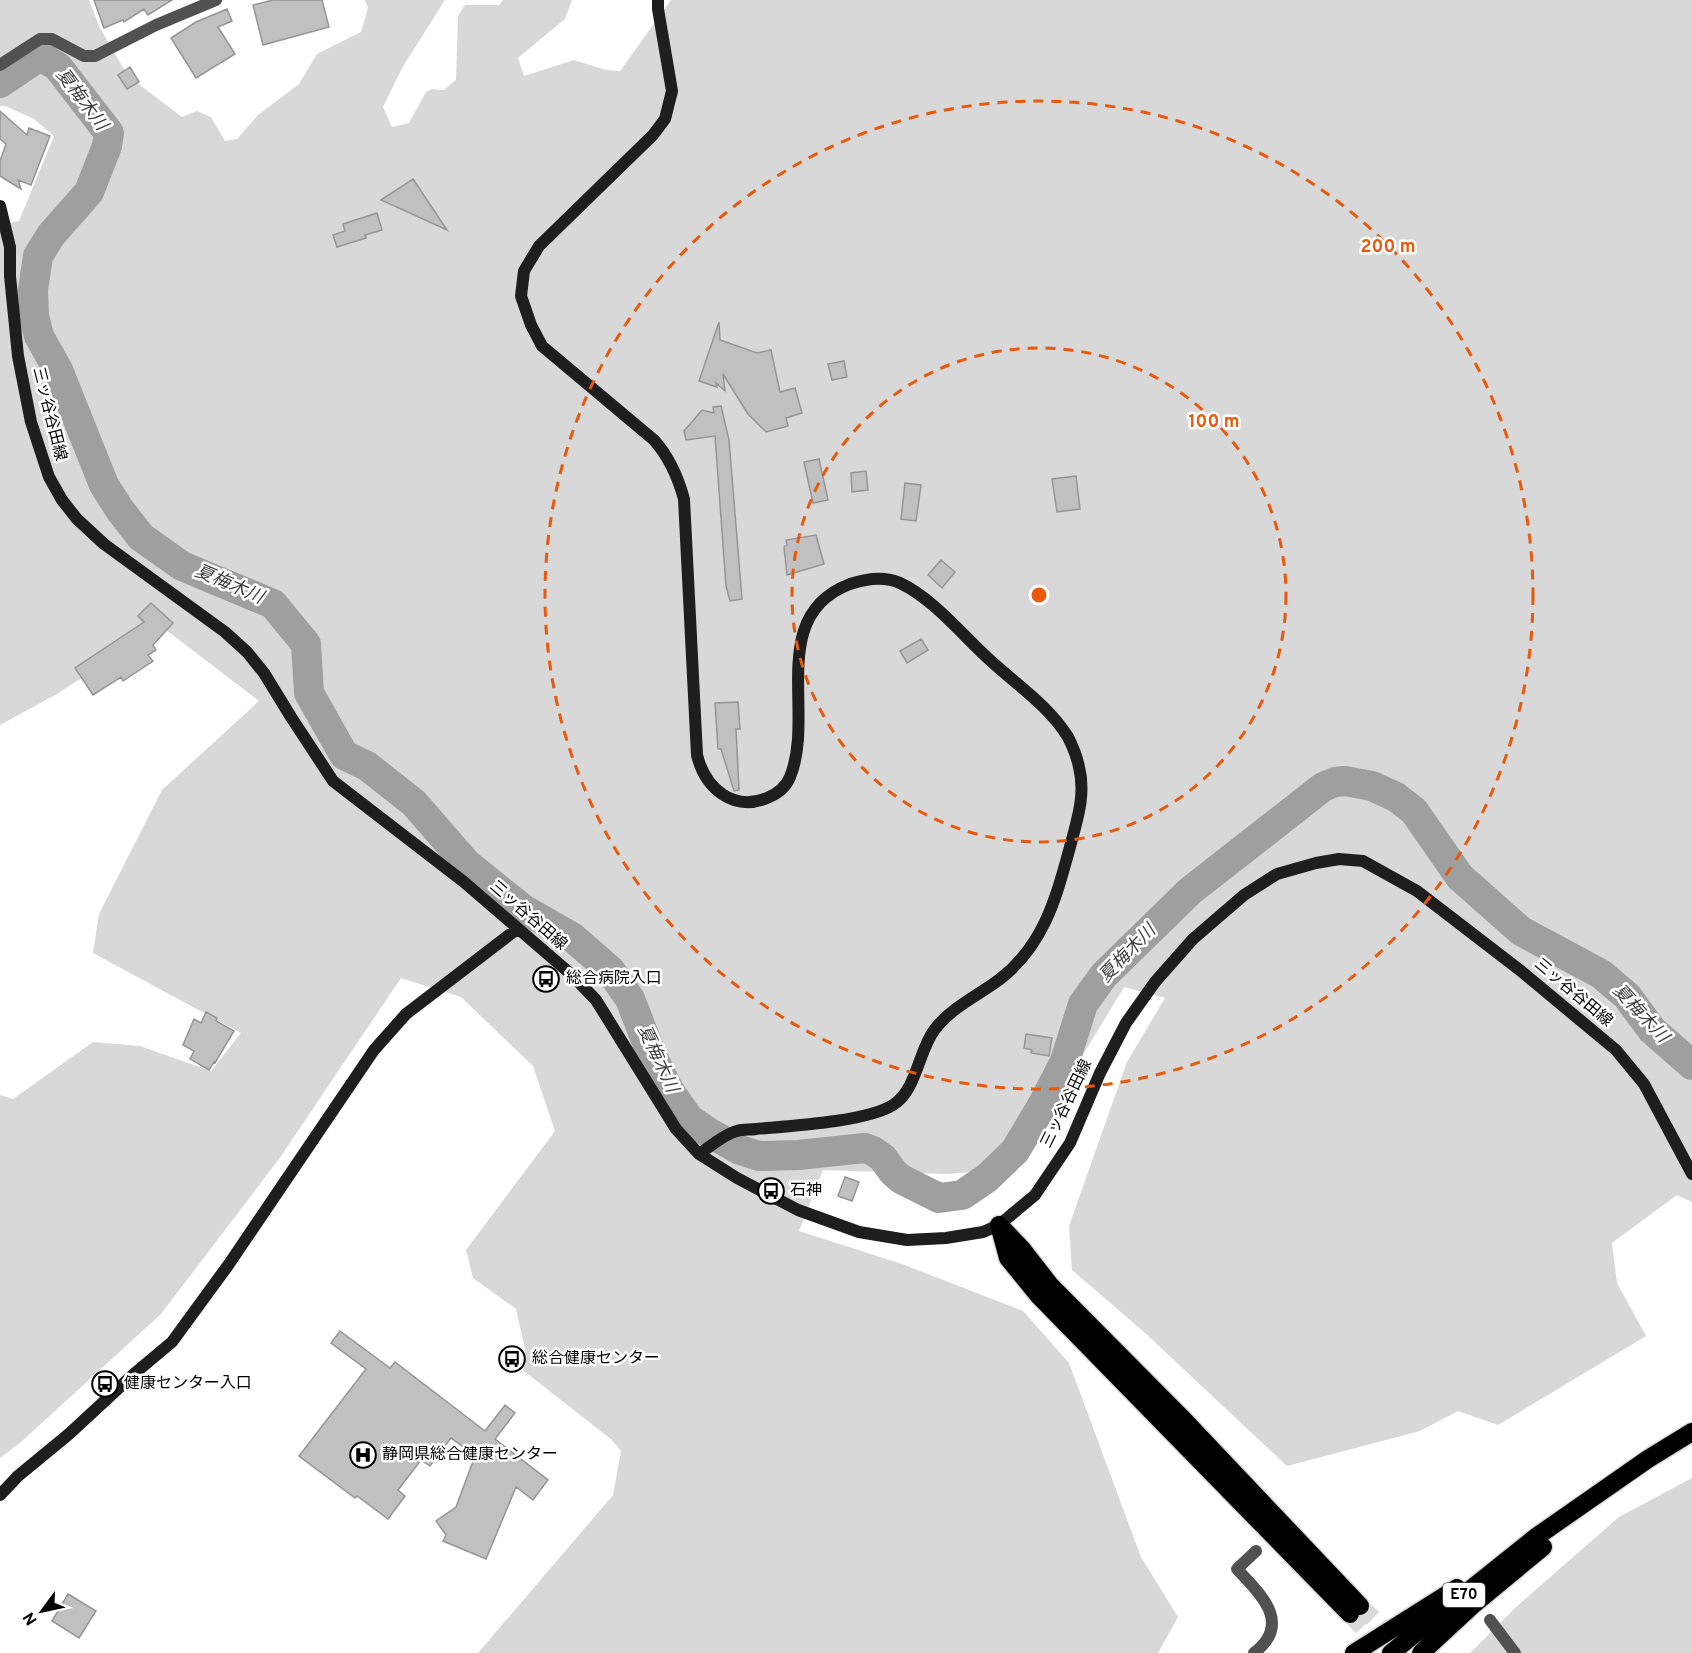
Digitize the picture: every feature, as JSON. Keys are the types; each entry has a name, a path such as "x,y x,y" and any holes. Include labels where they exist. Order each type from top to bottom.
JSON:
{"highway":[{"path":"999,1225 1022,1249 1050,1285 1181,1417 1355,1610"},
{"name":"E70","path":"1391,1653 1536,1537 1648,1459 1692,1432"},
{"path":"1421,1653 1474,1604 1648,1459"},
{"path":"1354,1653 1536,1537"}],"street":[{"path":"0,65 40,39 52,39 84,56 95,56 156,25 216,0"},
{"path":"658,0 672,91 665,119 653,135 539,246 524,272 521,296 531,325 542,346 654,440 666,454 677,476 684,499 697,755 707,780 725,797 749,803 776,794 786,785 797,750 799,656 803,630 818,606 836,590 854,583 876,579 899,582 924,598 991,662 1042,705 1067,737 1079,765 1084,795 1052,912 1036,940 1016,966 988,988 949,1013 933,1031 909,1088 895,1105 868,1115 734,1131 702,1152"},
{"name":"三ッ谷谷田線","path":"0,206 10,247 10,276 18,356 32,422 49,477 62,500 104,544 225,632 247,651 264,673 333,781 464,882 572,975 596,1000 676,1129 737,1178 798,1210 859,1232 907,1240 946,1238 983,1232 999,1225 1035,1195 1070,1143 1100,1073 1126,1023 1155,982 1193,939 1244,895 1277,874 1316,863 1339,860 1363,861 1417,891 1521,971 1616,1050 1644,1084 1692,1174"},
{"path":"0,1495 18,1476 172,1342 229,1264 374,1050 396,1024 517,929"},
{"path":"1254,1653 1268,1638 1272,1625 1270,1610 1264,1597 1237,1569 1256,1551"},
{"path":"1490,1620 1515,1653"}],"shaded area":[{"path":"0,0 89,0 100,28 128,76 182,117 197,111 211,117 225,141 237,139 258,115 299,84 317,54 361,32 368,8 365,0 445,0 402,68 383,107 392,127 409,123 426,92 432,89 444,90 456,80 458,16 465,5 499,5 503,0 572,0 565,19 518,58 524,76 574,60 606,70 620,71 671,0 1692,0 1692,1202 1677,1195 1612,1243 1617,1283 1646,1336 1498,1425 1458,1411 1420,1431 1287,1466 1144,1332 1072,1270 1069,1226 1127,1062 1165,998 1124,987 1014,1169 946,1174 823,1170 799,1231 902,1264 1023,1311 1069,1363 1141,1557 1178,1617 1158,1653 478,1653 613,1495 621,1451 612,1440 524,1371 522,1363 525,1349 516,1309 473,1278 466,1250 555,1131 533,1066 461,997 401,978 279,1159 161,1314 21,1442 0,1458 0,1095 13,1099 93,1042 140,1046 211,1071 241,1033 93,953 99,914 162,790 259,701 161,626 57,694 0,725 0,224 19,221 54,136 34,119 0,106"},
{"path":"1692,1478 1692,1653 1470,1653 1516,1607 1619,1517"}],"building":[{"path":"94,0 172,0 148,15 144,9 124,22 123,20 104,28"},
{"path":"273,0 322,0 329,27 263,45 253,5"},
{"path":"227,9 232,21 218,27 235,54 196,78 171,38 196,22"},
{"path":"130,67 139,82 127,89 118,75"},
{"path":"0,111 27,135 29,128 50,136 31,185 18,180 21,189 0,176 0,161 6,144 0,139"},
{"path":"413,179 447,230 381,200"},
{"path":"377,213 382,230 365,235 366,238 337,247 333,235 345,231 343,224"},
{"path":"719,322 720,340 757,353 771,350 780,392 795,388 802,413 786,418 788,426 766,432 748,414 723,374 725,391 716,383 717,387 699,381"},
{"path":"844,361 847,377 832,380 828,364"},
{"path":"721,406 729,440 742,599 730,601 726,586 715,436 686,440 684,431 702,410 714,413 713,407"},
{"path":"819,459 828,500 813,503 804,462"},
{"path":"866,471 868,490 852,492 851,473"},
{"path":"1076,476 1080,509 1057,512 1052,479"},
{"path":"905,483 921,485 916,521 901,519"},
{"path":"816,535 824,564 787,575 784,547 787,545 786,540"},
{"path":"941,560 955,572 942,588 928,575"},
{"path":"151,603 173,623 153,645 156,650 148,655 153,661 123,681 121,677 93,695 75,668 144,622 138,616"},
{"path":"921,639 928,650 907,663 900,651"},
{"path":"738,702 740,729 736,729 739,790 734,791 721,749 718,749 715,703"},
{"path":"206,1012 217,1018 216,1021 234,1031 209,1070 190,1059 194,1051 183,1045 194,1019 201,1023"},
{"path":"1026,1034 1052,1038 1049,1056 1031,1053 1032,1050 1024,1048"},
{"path":"845,1177 859,1182 852,1201 838,1196"},
{"path":"340,1331 390,1368 395,1362 485,1431 505,1405 515,1413 495,1439 548,1480 533,1500 516,1487 486,1559 443,1541 446,1535 436,1521 456,1507 475,1456 451,1438 430,1466 421,1460 398,1490 405,1496 388,1519 357,1496 355,1498 299,1456 366,1369 331,1343"},
{"path":"68,1594 96,1611 79,1638 52,1621"}],"waterway":[{"name":"夏梅木川","path":"0,83 34,60 44,58 58,67 109,133 107,146 89,192 51,235 38,256 33,290 34,316 39,336 58,370 104,485 120,510 141,537 182,566 273,604 306,644 309,693 344,755 367,766 414,803 467,864 523,909 572,937 610,970 630,999 653,1058 670,1092 689,1119 708,1132 740,1150 759,1156 798,1155 865,1148 883,1158 901,1179 939,1198 962,1195 987,1178 1015,1151 1065,1061 1083,1004 1104,975 1190,891 1323,787 1345,781 1372,786 1396,797 1414,811 1460,877 1521,931 1601,974 1627,996 1652,1030 1692,1065"}],"tunnel":[{"path":"1360,1606 1407,1653"},
{"path":"1350,1614 1388,1653"}],"place":[{"name":"総合病院入口","path":"546,979"},
{"name":"石神","path":"771,1191"},
{"name":"総合健康センター","path":"512,1359"},
{"name":"健康センター入口","path":"105,1384"},
{"name":"静岡県総合健康センター","path":"363,1455"}]}
